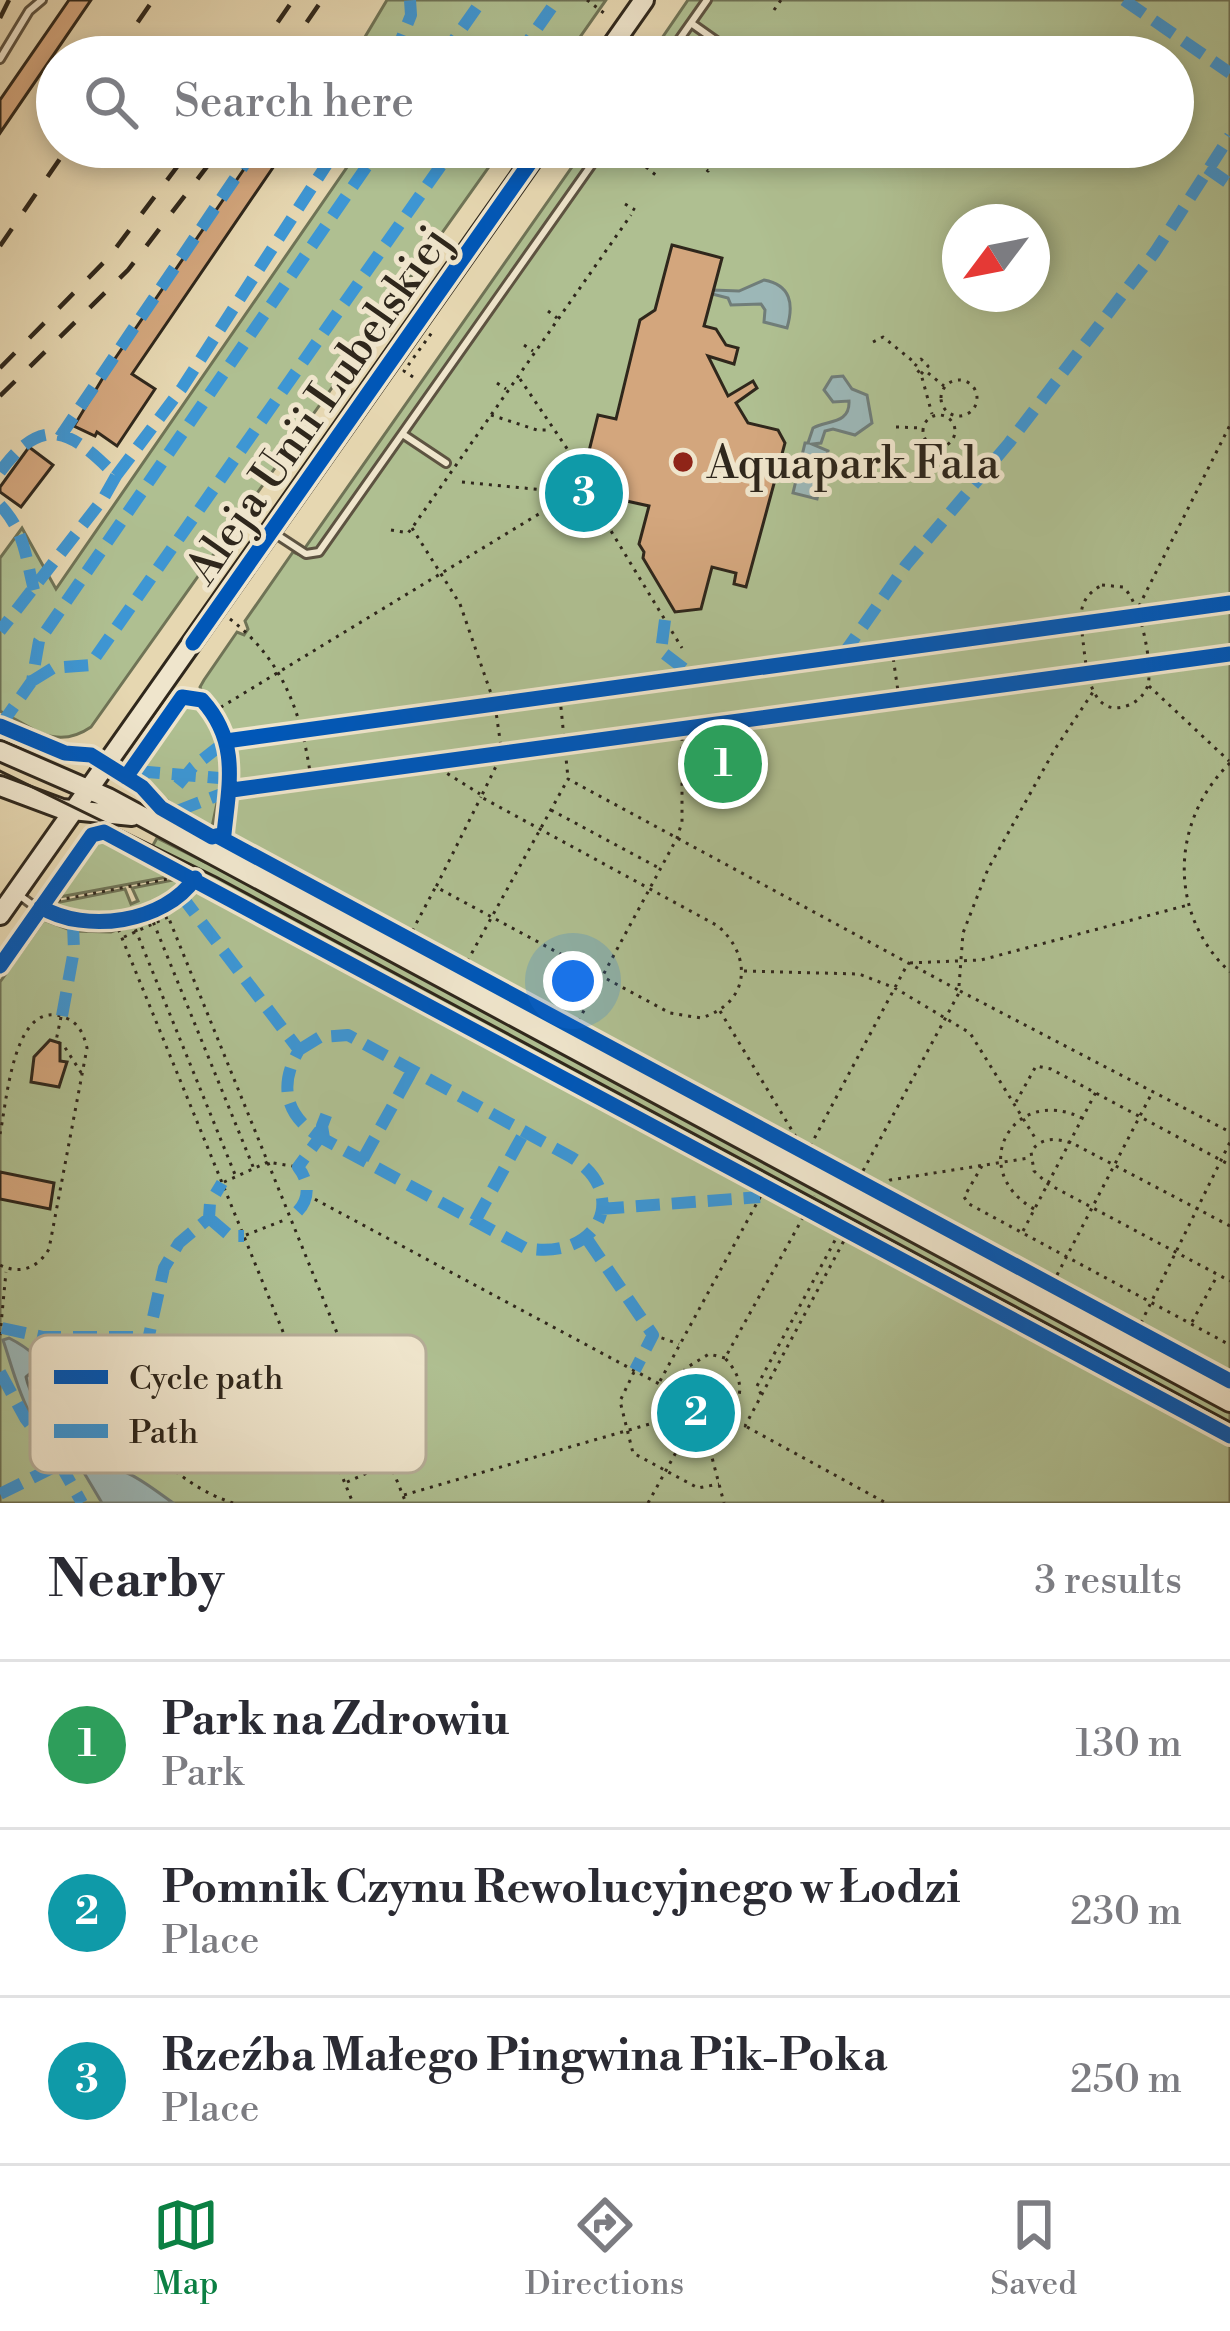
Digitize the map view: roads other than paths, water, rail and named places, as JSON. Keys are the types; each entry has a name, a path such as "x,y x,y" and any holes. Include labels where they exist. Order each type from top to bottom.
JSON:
{"main road":[{"path":"619,36 644,0"},
{"name":"Aleja Unii Lubelskiej","path":"0,915 526,168"},
{"path":"0,751 89,788 1230,1402"},
{"path":"0,787 73,812 148,820"}],"lane":[{"path":"0,58 29,11 42,0"},
{"path":"682,36 707,0"},
{"path":"691,23 709,36"},
{"path":"272,531 305,554 319,552 589,168"},
{"path":"400,436 408,436 446,463"},
{"path":"16,892 43,909"}],"water":[{"path":"764,280 780,286 788,297 787,328 764,322 761,304 731,305 728,298 712,294 713,290 739,291"},
{"path":"843,376 852,389 867,395 872,423 855,435 825,431 821,443 812,444 828,451 817,499 793,493 813,428 846,414 849,401 833,402 824,390 832,377"},
{"path":"9,1338 30,1352 30,1414 19,1390 3,1340"},
{"path":"84,1473 126,1473 173,1503 102,1503"}],"tram line":[{"path":"0,771 216,877 1230,1422"}],"railway":[{"path":"0,18 9,0"},
{"path":"128,36 153,0"},
{"path":"268,36 293,0"},
{"path":"297,36 322,0"},
{"path":"0,246 54,168"},
{"path":"0,368 109,257 176,168"},
{"path":"0,396 128,270 206,168"}],"place":[{"name":"Aquapark Fala","path":"683,462"},
{"name":"Rzeźba Małego Pingwina Pik-Poka","path":"584,493"},
{"name":"Park na Zdrowiu","path":"723,764"},
{"name":"Pomnik Czynu Rewolucyjnego w Łodzi","path":"696,1413"}]}
